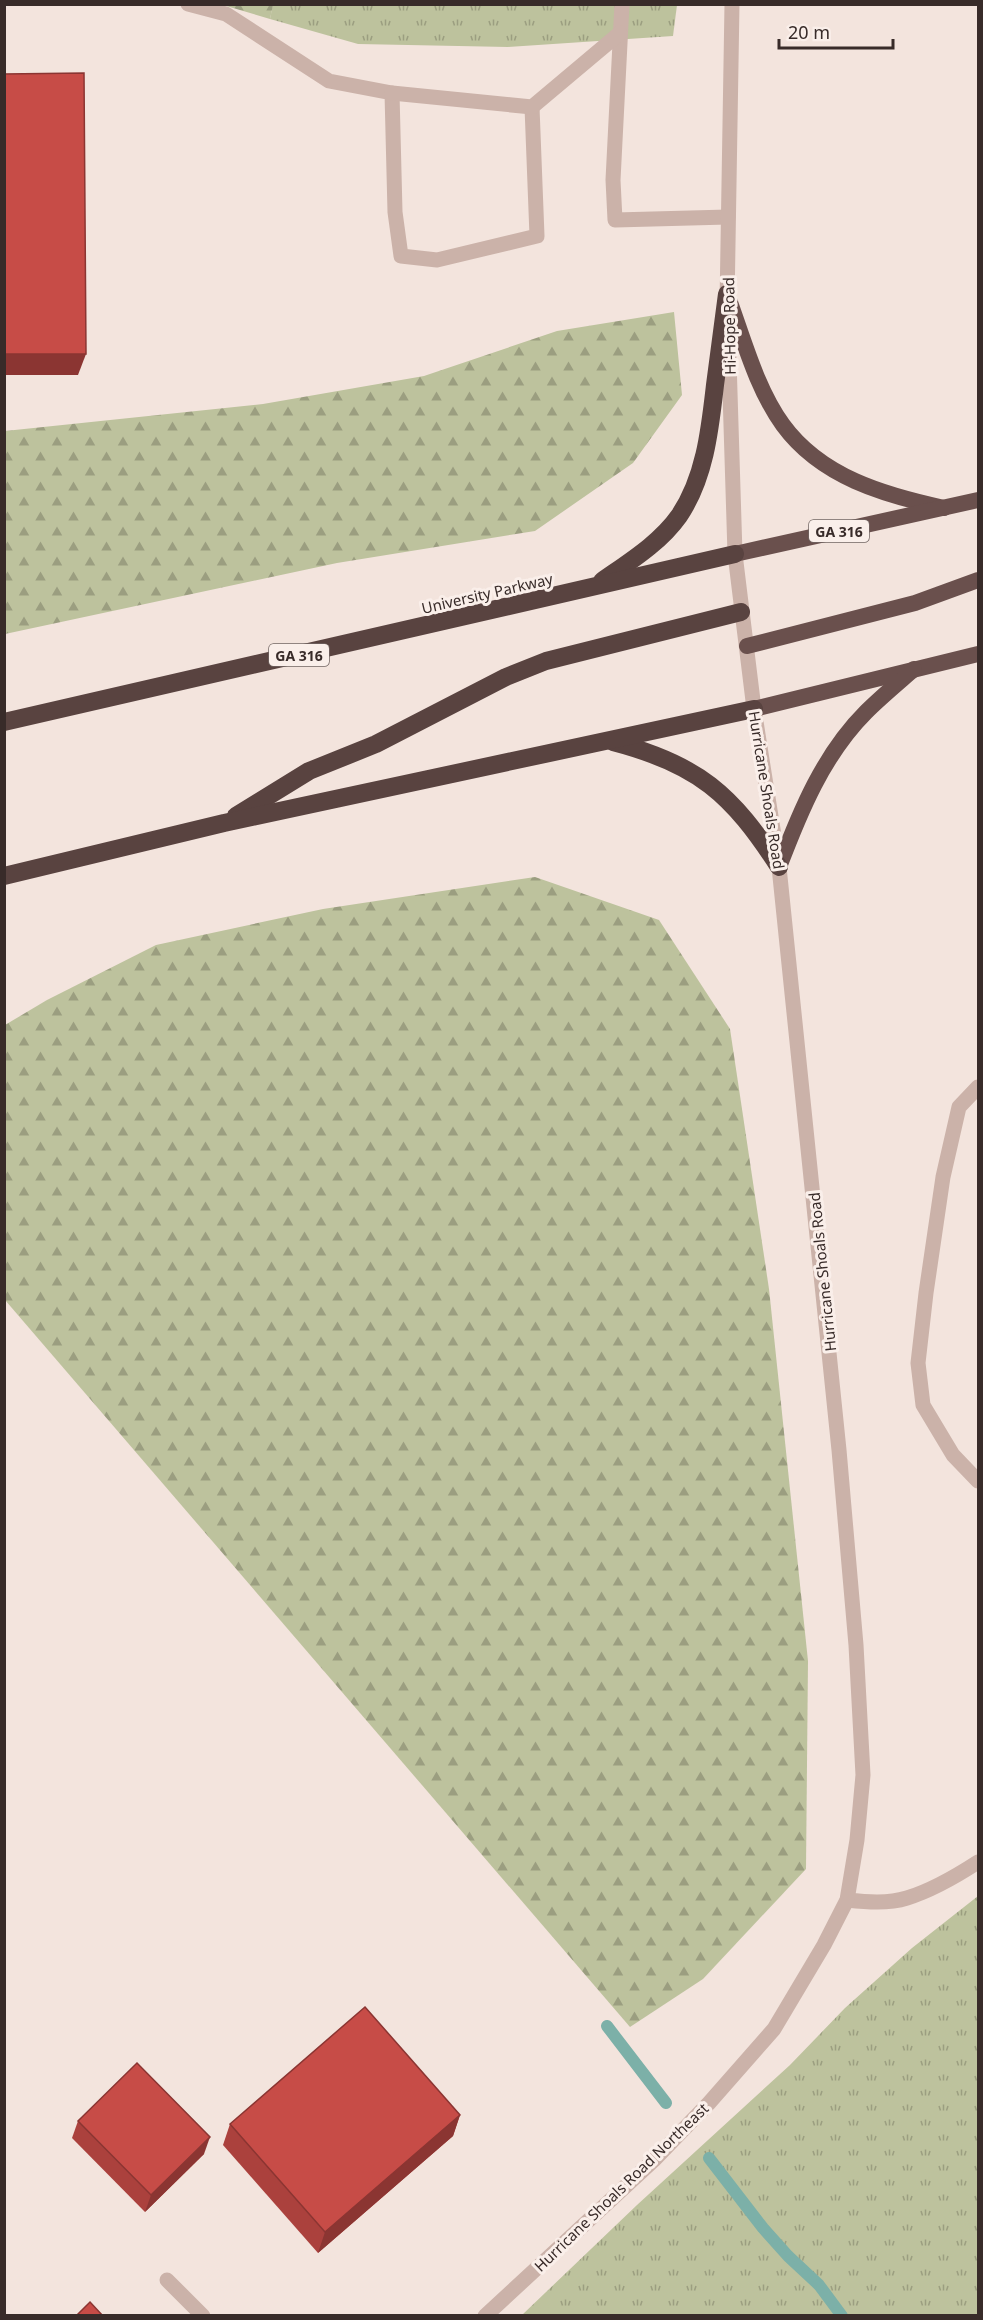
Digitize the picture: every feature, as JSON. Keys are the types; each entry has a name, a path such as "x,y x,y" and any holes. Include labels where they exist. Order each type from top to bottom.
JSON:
{"highway":[{"path":"727,294 762,387 782,424 799,444 841,475 867,487 900,499 944,508"},
{"path":"593,587 633,560 662,536 679,516 692,491 707,449 727,294"},
{"name":"University Parkway","path":"4,722 978,500"},
{"path":"747,646 915,603 978,580"},
{"path":"224,823 309,771 376,744 506,677 546,661 741,612"},
{"path":"4,876 224,823 754,709 978,654"},
{"path":"779,867 803,803 822,769 865,713 914,669"},
{"path":"609,740 659,755 685,767 709,783 759,835 779,867"}],"street":[{"path":"188,4 226,14 329,81 392,93 532,107 620,33"},
{"path":"622,4 613,180 615,220 728,217"},
{"name":"Hi-Hope Road","path":"732,4 727,294 735,554 747,646"},
{"path":"392,93 394,212 401,256 437,260 537,236 532,107"},
{"name":"Hurricane Shoals Road","path":"747,646 754,709 779,867 828,1335 856,1645 863,1775 857,1840 847,1900"},
{"path":"978,1087 959,1107 943,1177 918,1363 923,1405 953,1455 978,1481"},
{"path":"847,1900 875,1903 907,1899 978,1862"},
{"name":"Hurricane Shoals Road Northeast","path":"485,2316 654,2160 709,2103 774,2029 824,1945 847,1900"},
{"path":"168,2280 203,2316"}],"green space":[{"path":"273,4 677,5 673,36 508,47 358,44 270,19"},
{"path":"273,4 270,19 223,5"},
{"path":"674,312 682,395 633,463 535,531 337,563 5,634 5,431 263,404 424,376 557,331"},
{"path":"535,877 659,920 730,1029 769,1289 808,1661 806,1869 703,1979 630,2027 5,1300 5,1025 47,1000 156,945 323,909"},
{"path":"978,1896 978,2315 522,2315 637,2205 790,2065 845,2008 912,1948"}],"building":[{"path":"84,73 86,354 4,354 4,74"},
{"path":"365,2007 460,2115 325,2232 230,2124"},
{"path":"137,2063 210,2137 151,2195 78,2121"},
{"path":"90,2302 103,2316 76,2316"}],"waterway":[{"path":"607,2026 666,2103"},
{"path":"709,2158 763,2228 819,2285 842,2316"}]}
